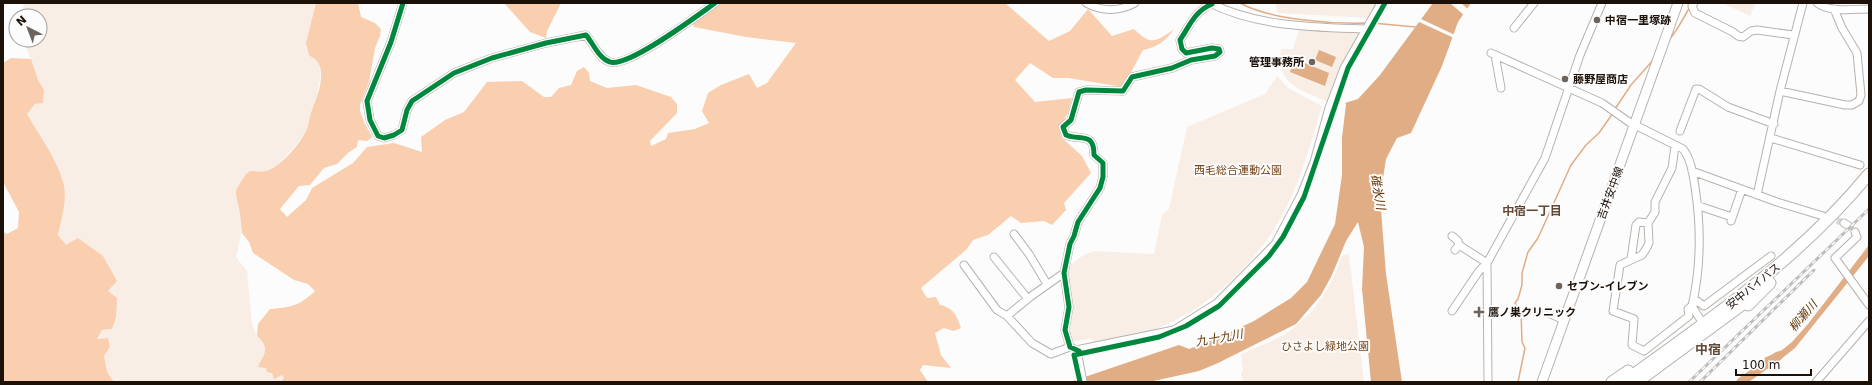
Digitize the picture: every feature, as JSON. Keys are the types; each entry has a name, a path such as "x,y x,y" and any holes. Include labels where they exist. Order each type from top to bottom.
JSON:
{"highway":[{"name":"安中バイパス","path":"1641,379 1787,258 1835,213 1869,174"},
{"name":"安中バイパス","path":"1623,382 1641,379 1737,314 1840,218 1869,186"},
{"path":"1612,382 1700,318 1787,258"}],"main road":[{"name":"吉井安中線","path":"1542,382 1678,3"}],"street":[{"path":"403,3 391,42 367,101 370,120 378,136 384,138 394,135 402,130 407,110 412,101 463,69 526,48 586,35 602,57 608,62 616,63 637,56 715,3"},
{"path":"1086,3 1100,9 1110,11 1124,8 1135,3"},
{"path":"1078,353 1084,348 1174,330 1217,303 1275,244 1301,195 1344,68 1381,3"},
{"path":"1514,28 1534,3"},
{"path":"1452,311 1479,271 1487,263 1541,166 1580,55 1602,3"},
{"path":"1694,3 1692,6 1696,13 1738,36 1743,37 1751,31 1757,30 1793,35"},
{"path":"1757,195 1793,35 1803,3"},
{"path":"1817,3 1822,7 1834,9 1869,8"},
{"path":"1083,382 1078,353 1070,347 1065,330 1069,307 1064,273 1070,244 1078,222 1100,188 1103,177 1103,162 1094,155 1094,146 1089,139 1082,137 1074,138 1066,135 1063,127 1071,120 1079,92 1086,90 1123,91 1132,77 1172,68 1192,60 1215,56 1220,52 1219,49 1212,48 1186,53 1182,50 1180,40 1194,16 1202,8 1211,4 1276,24 1368,25"},
{"path":"1780,91 1845,105 1852,105 1859,101 1861,95 1857,53 1842,28 1834,9"},
{"path":"1501,88 1493,54 1602,103 1634,124 1685,152 1692,171 1698,206 1700,244 1692,306 1700,318"},
{"path":"1680,131 1696,89 1699,89 1728,107 1774,124"},
{"path":"1771,138 1860,165"},
{"path":"1675,146 1672,168 1655,202 1655,212 1648,223 1648,243 1646,249 1642,255 1620,265 1613,311 1634,319 1632,345 1644,351 1689,316 1688,309 1697,301 1704,306 1771,256"},
{"path":"1692,171 1742,190 1823,216"},
{"path":"1698,206 1732,219 1742,190"},
{"path":"1631,259 1636,225 1640,222 1648,223"},
{"path":"1855,232 1857,238 1836,258 1869,304"},
{"path":"1014,234 1029,254 1047,284"},
{"path":"1452,236 1458,241 1457,248 1487,263"},
{"path":"994,257 1028,299"},
{"path":"1487,263 1488,382"},
{"path":"964,265 992,304 1007,316 1032,343 1048,354 1070,347"},
{"path":"1007,316 1047,284 1064,273"},
{"path":"1546,312 1564,320"},
{"path":"1816,382 1869,321"}],"green space":[{"path":"24,3 316,3 314,15 314,41 317,61 320,67 320,74 316,100 306,131 299,142 278,164 267,171 254,171 237,200 241,216 241,228 240,241 236,257 247,271 252,324 257,336 265,346 265,352 260,363 282,376 284,378 280,382 114,382 107,372 104,356 110,347 108,338 97,339 102,330 112,329 116,317 108,292 57,235 63,210 53,159 26,114 35,104 43,103 44,90 37,78 26,48 48,48 48,8 23,8"},
{"path":"1276,3 1378,3 1368,18 1277,13"},
{"path":"1722,3 1756,3 1750,16"},
{"name":"管理事務所","path":"1300,27 1357,31 1360,33 1328,102 1309,94 1292,84 1282,71 1280,61 1281,49 1293,49"},
{"name":"西毛総合運動公園","path":"1277,76 1288,88 1322,106 1305,161 1282,217 1251,260 1233,279 1212,297 1190,312 1167,324 1137,336 1125,339 1095,344 1092,338 1072,342 1070,334 1072,306 1069,266 1082,256 1093,251 1154,254 1162,215 1169,209 1187,127 1265,94"},
{"name":"ひさよし緑地公園","path":"1346,254 1349,255 1364,382 1243,382 1241,373 1243,371 1241,354 1283,335 1298,325 1314,308 1328,288 1342,256"}],"shaded area":[{"path":"316,3 358,3 361,17 375,23 381,29 375,48 369,82 360,105 360,111 364,122 372,137 367,141 358,140 357,147 349,152 337,164 324,168 310,185 299,186 280,209 287,217 306,200 312,188 353,163 367,147 394,143 422,152 421,137 445,120 464,112 487,82 522,81 544,97 551,97 559,88 571,85 577,71 584,67 589,73 590,81 607,88 636,85 671,97 677,104 677,113 650,141 651,146 666,139 668,133 695,129 709,123 702,111 708,93 721,85 749,74 757,88 767,83 796,43 746,37 694,27 691,19 715,3 1005,3 1049,41 1070,31 1088,9 1112,36 1134,29 1145,38 1154,40 1163,37 1174,29 1161,43 1143,50 1123,87 1068,78 1053,78 1030,63 1015,80 1035,102 1072,98 1068,113 1059,129 1062,138 1082,156 1091,173 1064,203 1066,210 1052,225 1044,221 1021,223 1011,216 988,235 973,240 967,249 921,288 927,298 936,297 940,305 952,310 961,328 954,331 944,328 935,333 941,355 951,368 923,365 920,370 928,382 280,382 284,378 282,375 274,379 272,373 267,372 266,368 258,367 265,348 264,344 257,336 258,324 270,309 300,303 315,291 308,284 294,280 253,253 249,242 242,233 236,190 246,174 250,171 265,171 281,162 296,147 307,129 321,79 319,65 315,59 309,55 306,43"},
{"path":"504,3 561,3 547,31 546,38 530,32"},
{"path":"11,58 31,59 38,80 44,90 43,103 35,104 27,114 53,158 64,186 64,205 58,235 66,245 78,238 103,256 117,281 108,291 117,298 116,317 112,329 102,330 97,339 108,338 110,347 104,356 107,372 114,382 3,382 3,232 7,234 18,228 19,212 3,182 3,63"}],"water":[{"path":"1433,3 1471,3 1458,22 1442,66 1411,133 1397,138 1386,159 1380,197 1386,274 1402,382 1371,382 1362,289 1364,247 1358,222 1346,241 1332,275 1321,295 1296,324 1199,371 1149,382 1070,382 1179,345 1189,349 1222,336 1254,321 1291,298 1307,282 1335,224 1342,175 1342,138 1345,103 1358,99 1380,75"},
{"path":"1319,50 1336,57 1332,67 1315,60"},
{"path":"1295,59 1329,73 1325,86 1290,72"},
{"path":"1869,245 1869,256 1795,348 1771,367 1764,358 1782,350 1792,342 1808,324"}],"pier":[{"path":"1450,3 1461,3 1469,10 1465,16"},
{"path":"1419,18 1455,35 1454,38 1417,21"}],"waterway":[{"path":"1240,3 1253,9 1302,20 1336,23 1367,23"},
{"path":"1669,40 1690,7"},
{"path":"1373,23 1415,27"},
{"path":"1615,109 1631,85 1654,59"},
{"path":"1518,382 1525,348 1522,342 1521,312 1515,303 1518,299 1522,285 1522,273 1528,252 1538,238 1571,165 1586,145 1599,133 1613,113"},
{"name":"柳瀬川","path":"1741,382 1778,356"}],"tunnel":[{"path":"1827,217 1844,223"}],"railway":[{"path":"1689,382 1869,209"},
{"path":"1700,382 1814,270"}],"cycle path":[{"path":"403,3 391,42 367,101 370,120 378,136 384,138 394,135 402,130 407,110 412,101 454,73 492,58 546,43 586,35 603,58 610,62 619,62 647,49 679,29 715,3"},
{"path":"1080,382 1074,355 1159,337 1186,326 1219,306 1269,256 1283,237 1304,197 1348,68 1385,3"},
{"path":"1079,351 1070,347 1065,330 1069,307 1064,273 1070,244 1078,222 1100,188 1103,177 1103,163 1094,155 1092,143 1089,140 1066,135 1063,127 1071,120 1079,92 1086,90 1123,91 1132,77 1172,68 1191,60 1215,56 1220,52 1219,49 1212,48 1186,53 1182,49 1180,40 1201,10 1212,4"}],"place":[{"name":"中宿一里塚跡","path":"1597,20"},
{"name":"管理事務所","path":"1312,62"},
{"name":"藤野屋商店","path":"1565,79"},
{"name":"セブン-イレブン","path":"1559,286"},
{"name":"鷹ノ巣クリニック","path":"1479,312"}],"district":[{"name":"中宿一丁目","path":"1532,211"},
{"name":"中宿","path":"1708,349"}],"water label":[{"name":"碓氷川","path":"1378,192"},
{"name":"九十九川","path":"1219,338"}]}
